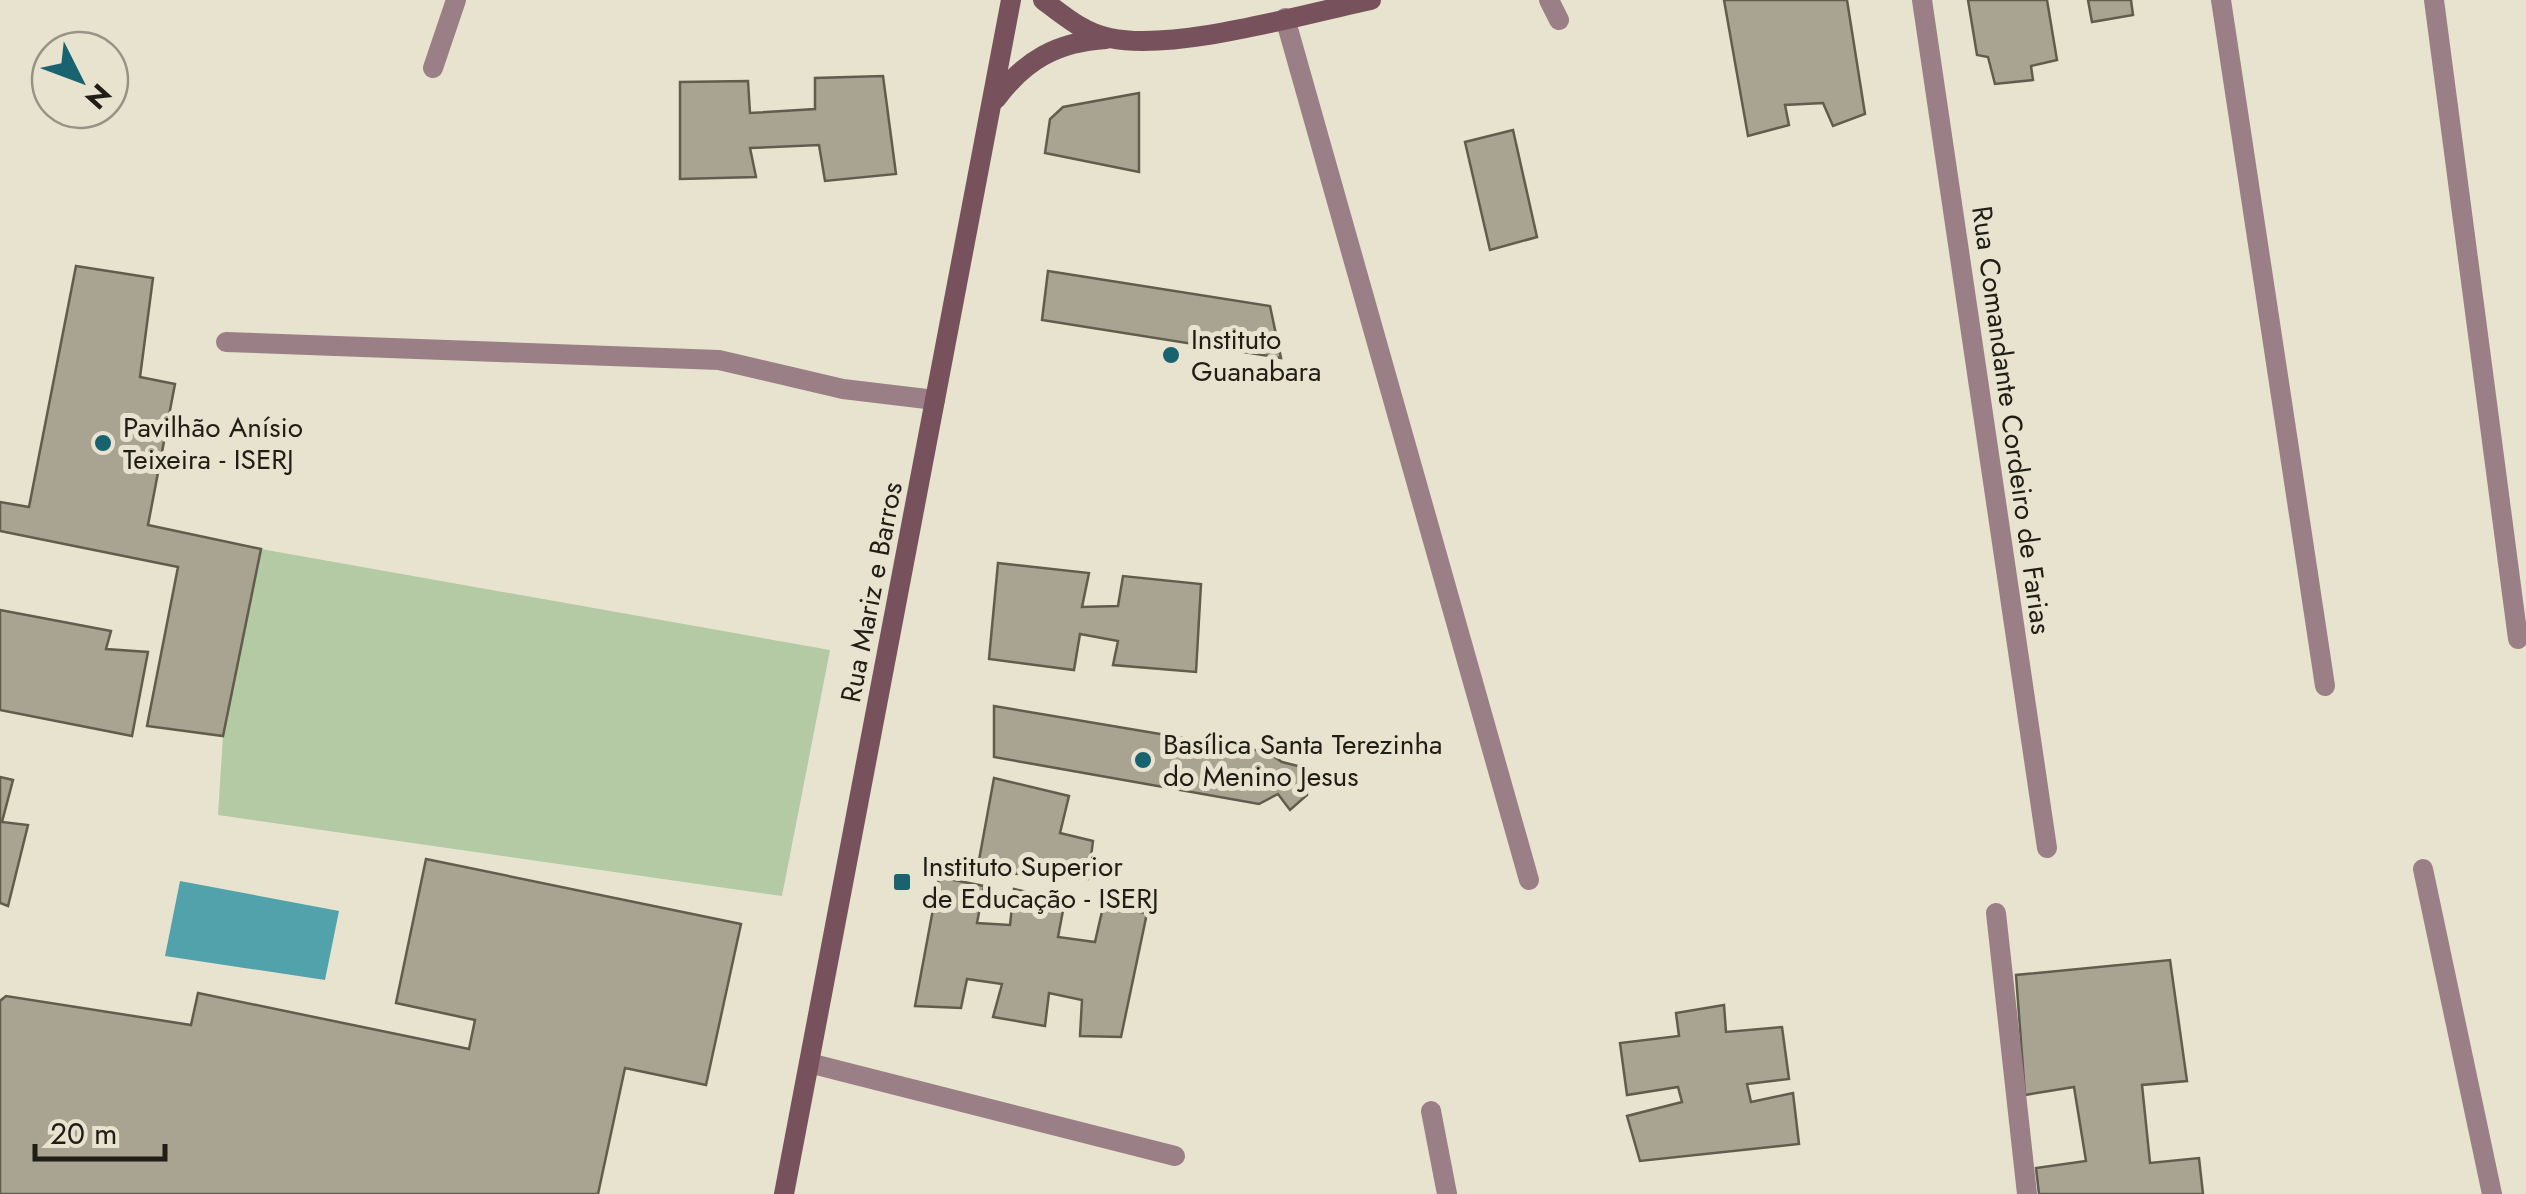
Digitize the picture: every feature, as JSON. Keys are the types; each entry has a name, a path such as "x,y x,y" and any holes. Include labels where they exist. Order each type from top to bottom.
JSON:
{"street":[{"path":"434,68 456,0"},
{"name":"Rua Mariz e Barros","path":"784,1194 1011,0"},
{"path":"1044,0 1076,26 1111,38"},
{"path":"992,104 1015,74 1042,53 1111,38 1204,34 1370,0"},
{"path":"1549,0 1559,20"},
{"name":"Rua Comandante Cordeiro de Farias","path":"1922,0 2047,848"},
{"path":"2221,0 2324,686"},
{"path":"2434,0 2518,639"},
{"path":"1285,18 1529,880"},
{"path":"226,342 719,360 828,386 935,400"},
{"path":"2423,869 2492,1194"},
{"path":"1996,912 2027,1194"},
{"path":"809,1063 1176,1156"},
{"path":"1431,1111 1446,1194"}],"green space":[{"path":"261,549 830,650 782,896 218,815 223,736"}],"water":[{"path":"180,881 339,911 325,980 165,956"}],"building":[{"path":"1724,0 1847,0 1865,114 1833,126 1823,103 1785,105 1789,125 1748,136"},
{"path":"1968,0 2047,0 2057,60 2031,66 2033,80 1995,84 1988,57 1977,55"},
{"path":"2088,0 2131,0 2133,15 2092,22"},
{"path":"883,76 896,174 825,181 819,145 750,148 756,177 680,179 680,82 748,81 750,113 815,109 815,78"},
{"path":"1139,93 1139,172 1045,153 1050,119 1063,107"},
{"path":"1513,130 1537,237 1490,250 1465,142"},
{"name":"Pavilhão Anísio Teixeira - ISERJ","path":"76,266 153,278 140,377 175,384 148,525 261,549 223,736 147,726 178,567 0,531 0,502 29,507"},
{"path":"1048,271 1270,306 1281,358 1042,320"},
{"path":"998,563 1089,573 1082,607 1118,606 1123,576 1201,584 1196,672 1113,665 1118,641 1080,634 1074,670 989,659"},
{"path":"0,610 111,631 106,649 148,652 132,736 0,710"},
{"name":"Basílica Santa Terezinha do Menino Jesus","path":"994,706 1267,752 1282,762 1306,768 1307,795 1290,810 1278,794 1259,804 994,757"},
{"path":"0,777 13,780 2,822 28,825 8,906 0,903"},
{"path":"994,778 1069,796 1060,833 1093,841 1088,879 977,871"},
{"path":"426,859 741,924 706,1085 625,1068 598,1194 0,1194 0,1001 6,996 191,1025 198,993 469,1049 475,1020 396,1003"},
{"path":"939,877 984,886 977,923 1010,925 1014,889 1065,900 1058,937 1095,942 1103,907 1147,913 1121,1037 1080,1036 1082,1000 1049,993 1045,1026 993,1017 1002,984 967,979 961,1008 915,1006"},
{"path":"2170,960 2187,1081 2142,1085 2150,1163 2199,1158 2203,1194 2039,1194 2036,1168 2086,1161 2074,1087 2025,1095 2016,975"},
{"path":"1724,1005 1726,1032 1782,1027 1789,1079 1747,1084 1751,1102 1793,1093 1799,1144 1640,1161 1627,1116 1682,1102 1678,1087 1627,1095 1620,1043 1679,1036 1676,1013"}],"place":[{"name":"Instituto Guanabara","path":"1171,355"},
{"name":"Pavilhão Anísio Teixeira - ISERJ","path":"103,443"},
{"name":"Basílica Santa Terezinha do Menino Jesus","path":"1143,760"},
{"name":"Instituto Superior de Educação - ISERJ","path":"902,882"}]}
